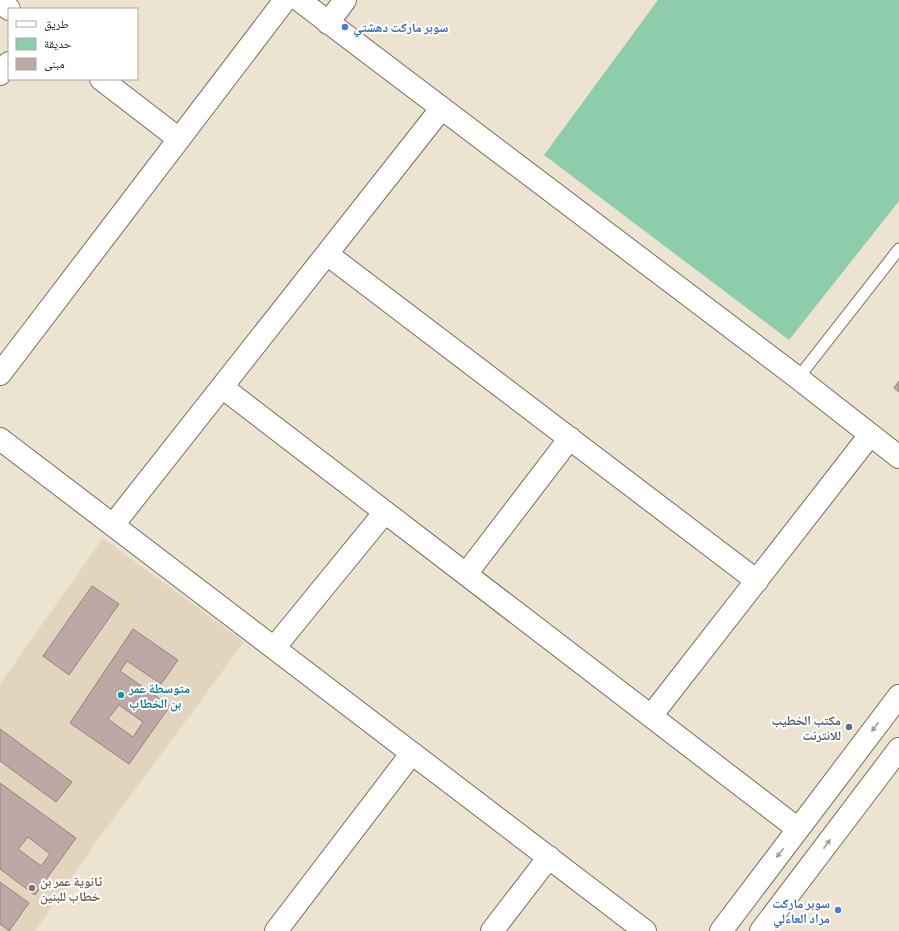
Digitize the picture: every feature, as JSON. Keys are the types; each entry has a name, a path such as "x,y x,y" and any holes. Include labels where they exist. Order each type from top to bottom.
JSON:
{"street":[{"path":"0,374 285,0"},
{"path":"298,0 798,378 899,457"},
{"path":"328,23 345,0"},
{"path":"0,2 8,8"},
{"path":"0,74 8,64"},
{"path":"101,80 179,139"},
{"path":"113,525 442,109"},
{"path":"327,254 757,580"},
{"path":"222,387 798,829"},
{"path":"651,716 870,435"},
{"path":"466,574 570,438"},
{"path":"0,439 645,931"},
{"path":"274,648 385,512"},
{"path":"720,931 899,696"},
{"path":"761,931 899,749"},
{"path":"276,931 412,753"},
{"path":"492,931 549,858"}],"lane":[{"path":"798,378 899,249"}],"shaded area":[{"path":"103,538 244,642 94,845 35,931 0,931 0,684"}],"green space":[{"path":"658,0 899,0 899,201 789,340 544,155"}],"building":[{"path":"899,381 899,392 894,388"},
{"path":"92,586 119,604 69,675 43,656"},
{"name":"متوسطة عمر بن الخطاب","path":"133,629 178,660 161,684 127,661 120,671 170,706 129,764 70,723","holes":["119,705 143,722 133,737 108,719"]},
{"path":"0,729 72,782 56,802 0,761"},
{"path":"0,783 76,838 35,895 0,869","holes":["28,837 50,854 41,866 18,849"]},
{"path":"0,882 29,903 9,931 0,924"}],"place":[{"name":"سوبر ماركت دهشتي","path":"345,27"},
{"name":"متوسطة عمر بن الخطاب","path":"121,695"},
{"name":"مكتب الخطيب للانترنت","path":"849,727"},
{"name":"ثانوية عمر بن خطاب للبنين","path":"32,888"},
{"name":"سوبر ماركت مراد العاءلي","path":"838,910"}]}
